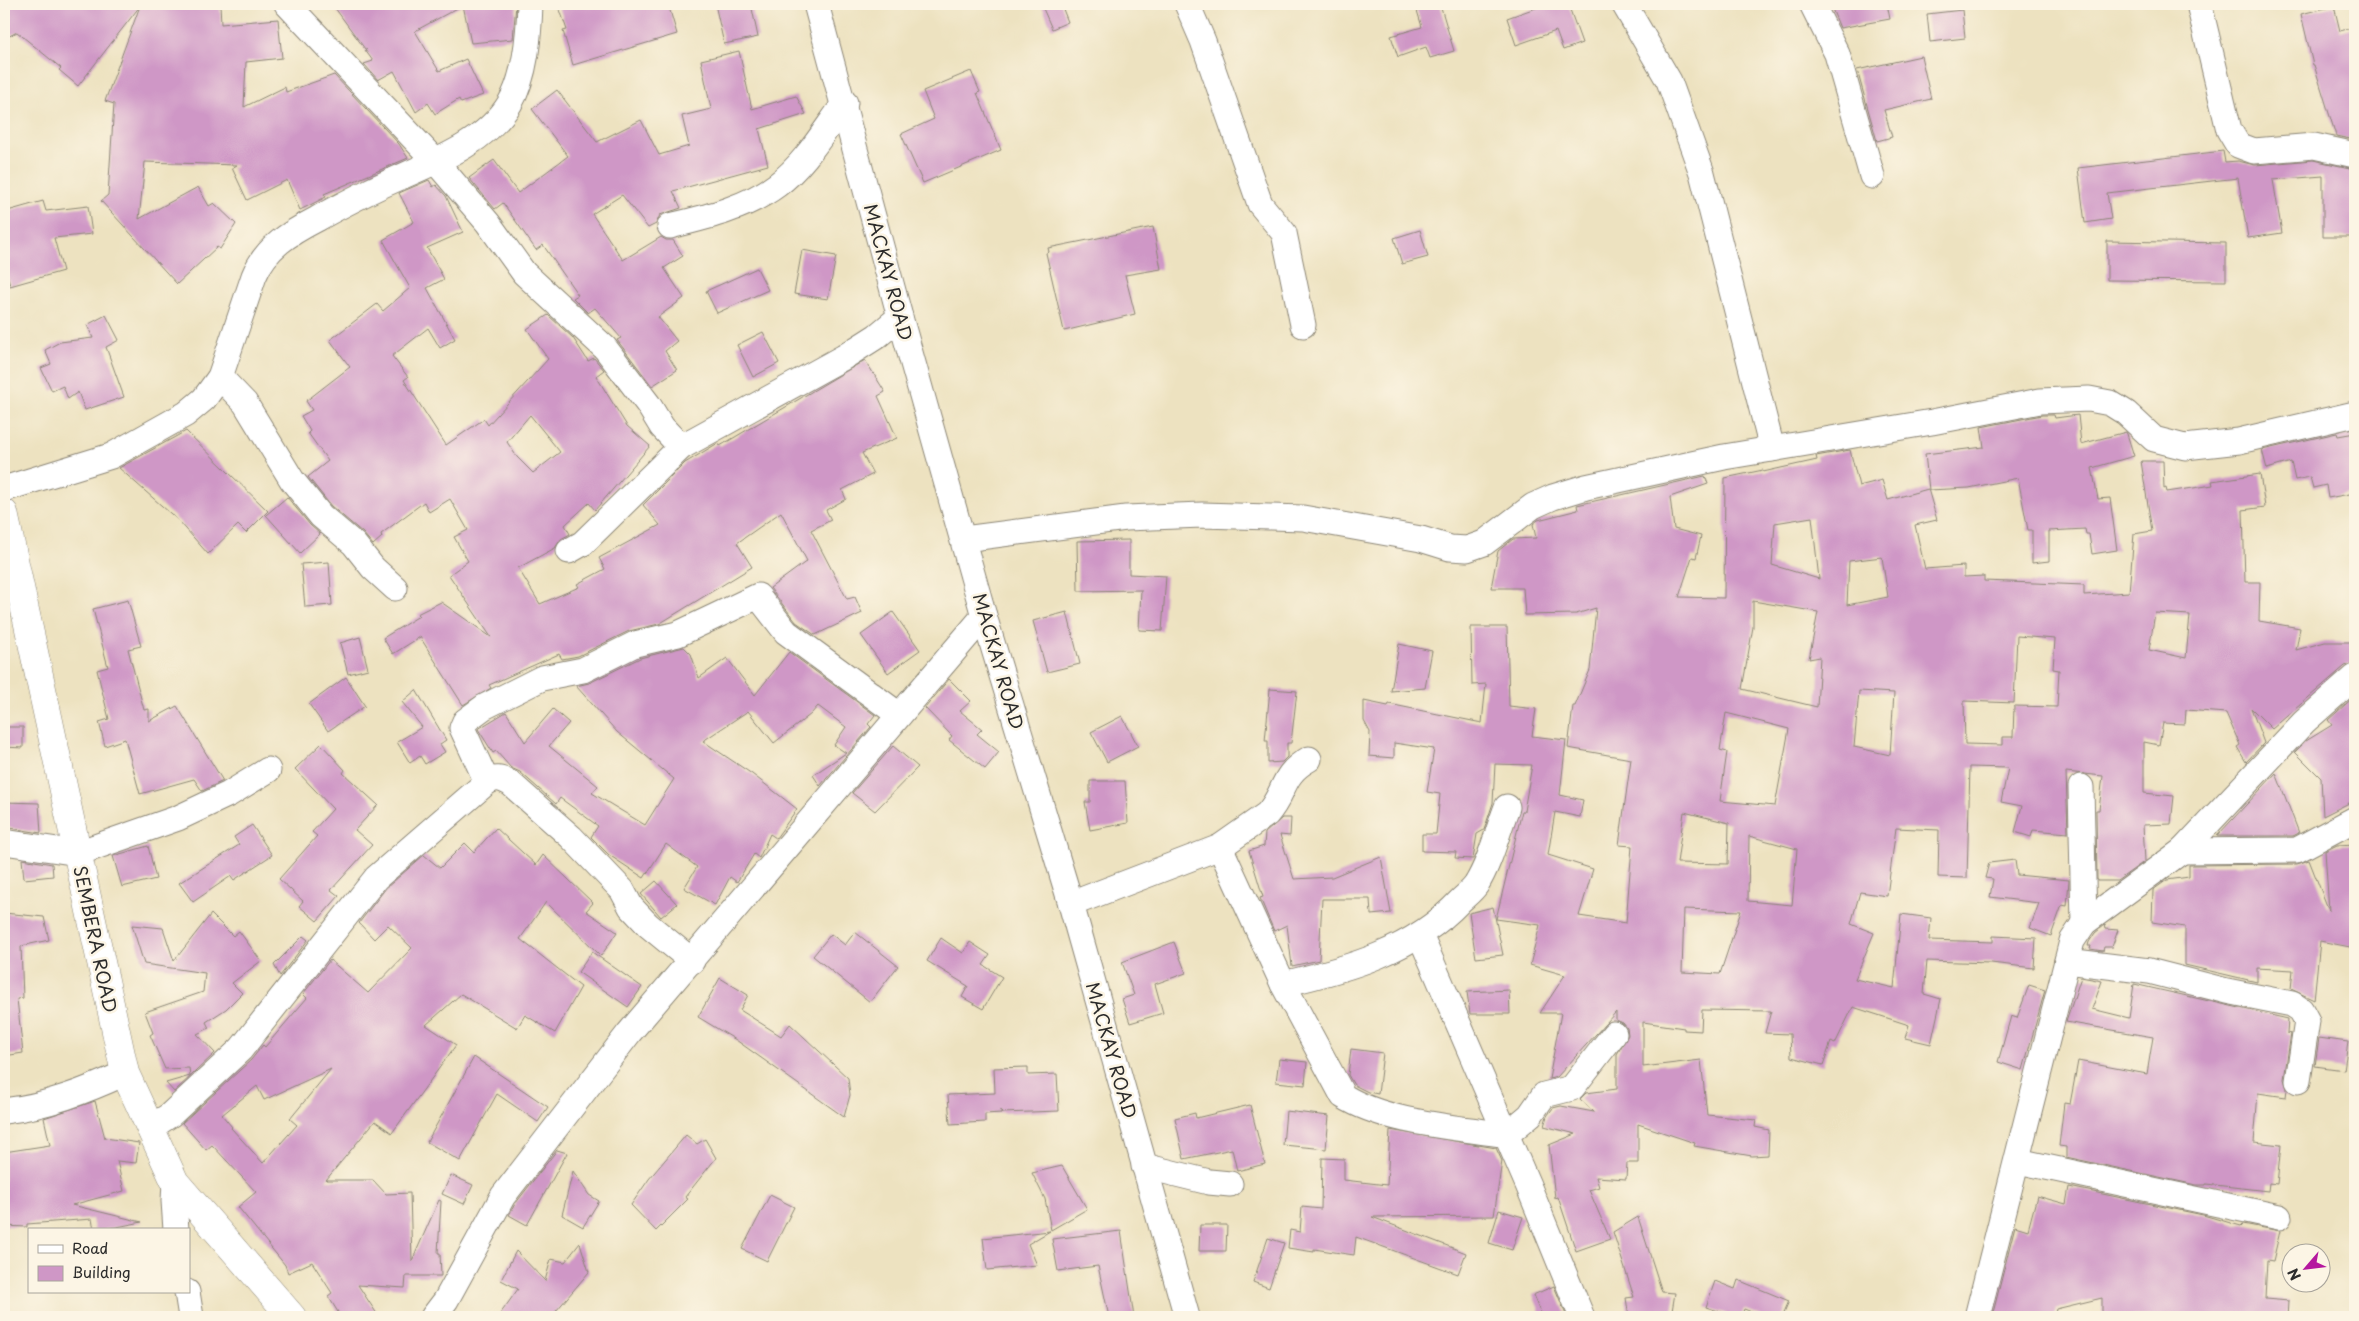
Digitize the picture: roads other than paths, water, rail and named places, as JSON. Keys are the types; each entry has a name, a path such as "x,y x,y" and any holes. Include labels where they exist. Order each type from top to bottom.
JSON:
{"street":[{"path":"287,4 436,162 488,223 524,273 605,348 648,404 662,427 681,446"},
{"path":"4,489 111,456 186,414 204,399 220,377 259,262 271,248 296,229 346,203 436,162 482,132 510,103 528,44 530,4"},
{"name":"MACKAY ROAD","path":"816,4 845,103 900,317 964,539 984,616 1071,904 1187,1317"},
{"path":"1187,4 1203,40 1260,204 1284,233 1303,326"},
{"path":"1624,4 1669,81 1702,173 1772,449"},
{"path":"1812,4 1837,54 1872,176"},
{"path":"2199,4 2229,130 2238,145 2254,151 2314,146 2355,155"},
{"path":"670,226 714,215 765,194 790,173 845,103"},
{"path":"569,551 583,543 681,446 844,358 877,336 900,317"},
{"path":"220,377 245,403 292,480 321,516 354,544 373,568 395,588"},
{"path":"964,539 1126,518 1202,515 1302,518 1421,539 1450,548 1467,549 1484,543 1533,506 1553,497 1586,487 1724,457 2040,401 2089,399 2110,403 2126,413 2154,439 2185,447 2240,441 2355,414"},
{"name":"SEMBERA ROAD","path":"4,513 126,1074 175,1182 292,1317"},
{"path":"487,782 462,728 465,721 484,707 542,678 583,670 635,644 678,634 758,596 786,632 900,715"},
{"path":"433,1317 446,1300 503,1196 629,1033 984,616"},
{"path":"1977,1317 2018,1161 2072,941 2084,923 2182,851 2304,722 2355,676"},
{"path":"1071,904 1220,846 1266,814 1272,808 1291,770 1309,759"},
{"path":"4,842 78,853 178,818 229,794 268,770"},
{"path":"150,1128 170,1115 241,1049 376,878 487,782 499,778 510,783 571,837 622,890 631,907 648,925 692,960"},
{"path":"2081,787 2084,923"},
{"path":"1283,984 1334,972 1368,961 1420,935 1449,913 1475,886 1490,858 1507,807"},
{"path":"2182,851 2297,850 2355,819"},
{"path":"1220,846 1283,984 1343,1096 1360,1107 1410,1119 1506,1135 1530,1115 1544,1096 1572,1088 1614,1034"},
{"path":"1420,935 1582,1317"},
{"path":"2067,960 2149,971 2227,991 2292,1004 2301,1010 2307,1021 2298,1081"},
{"path":"4,1111 28,1108 82,1092 126,1074"},
{"path":"2018,1161 2279,1217"},
{"path":"1144,1166 1210,1182 1230,1184"},
{"path":"175,1182 176,1228"},
{"path":"187,1294 191,1317"}]}
